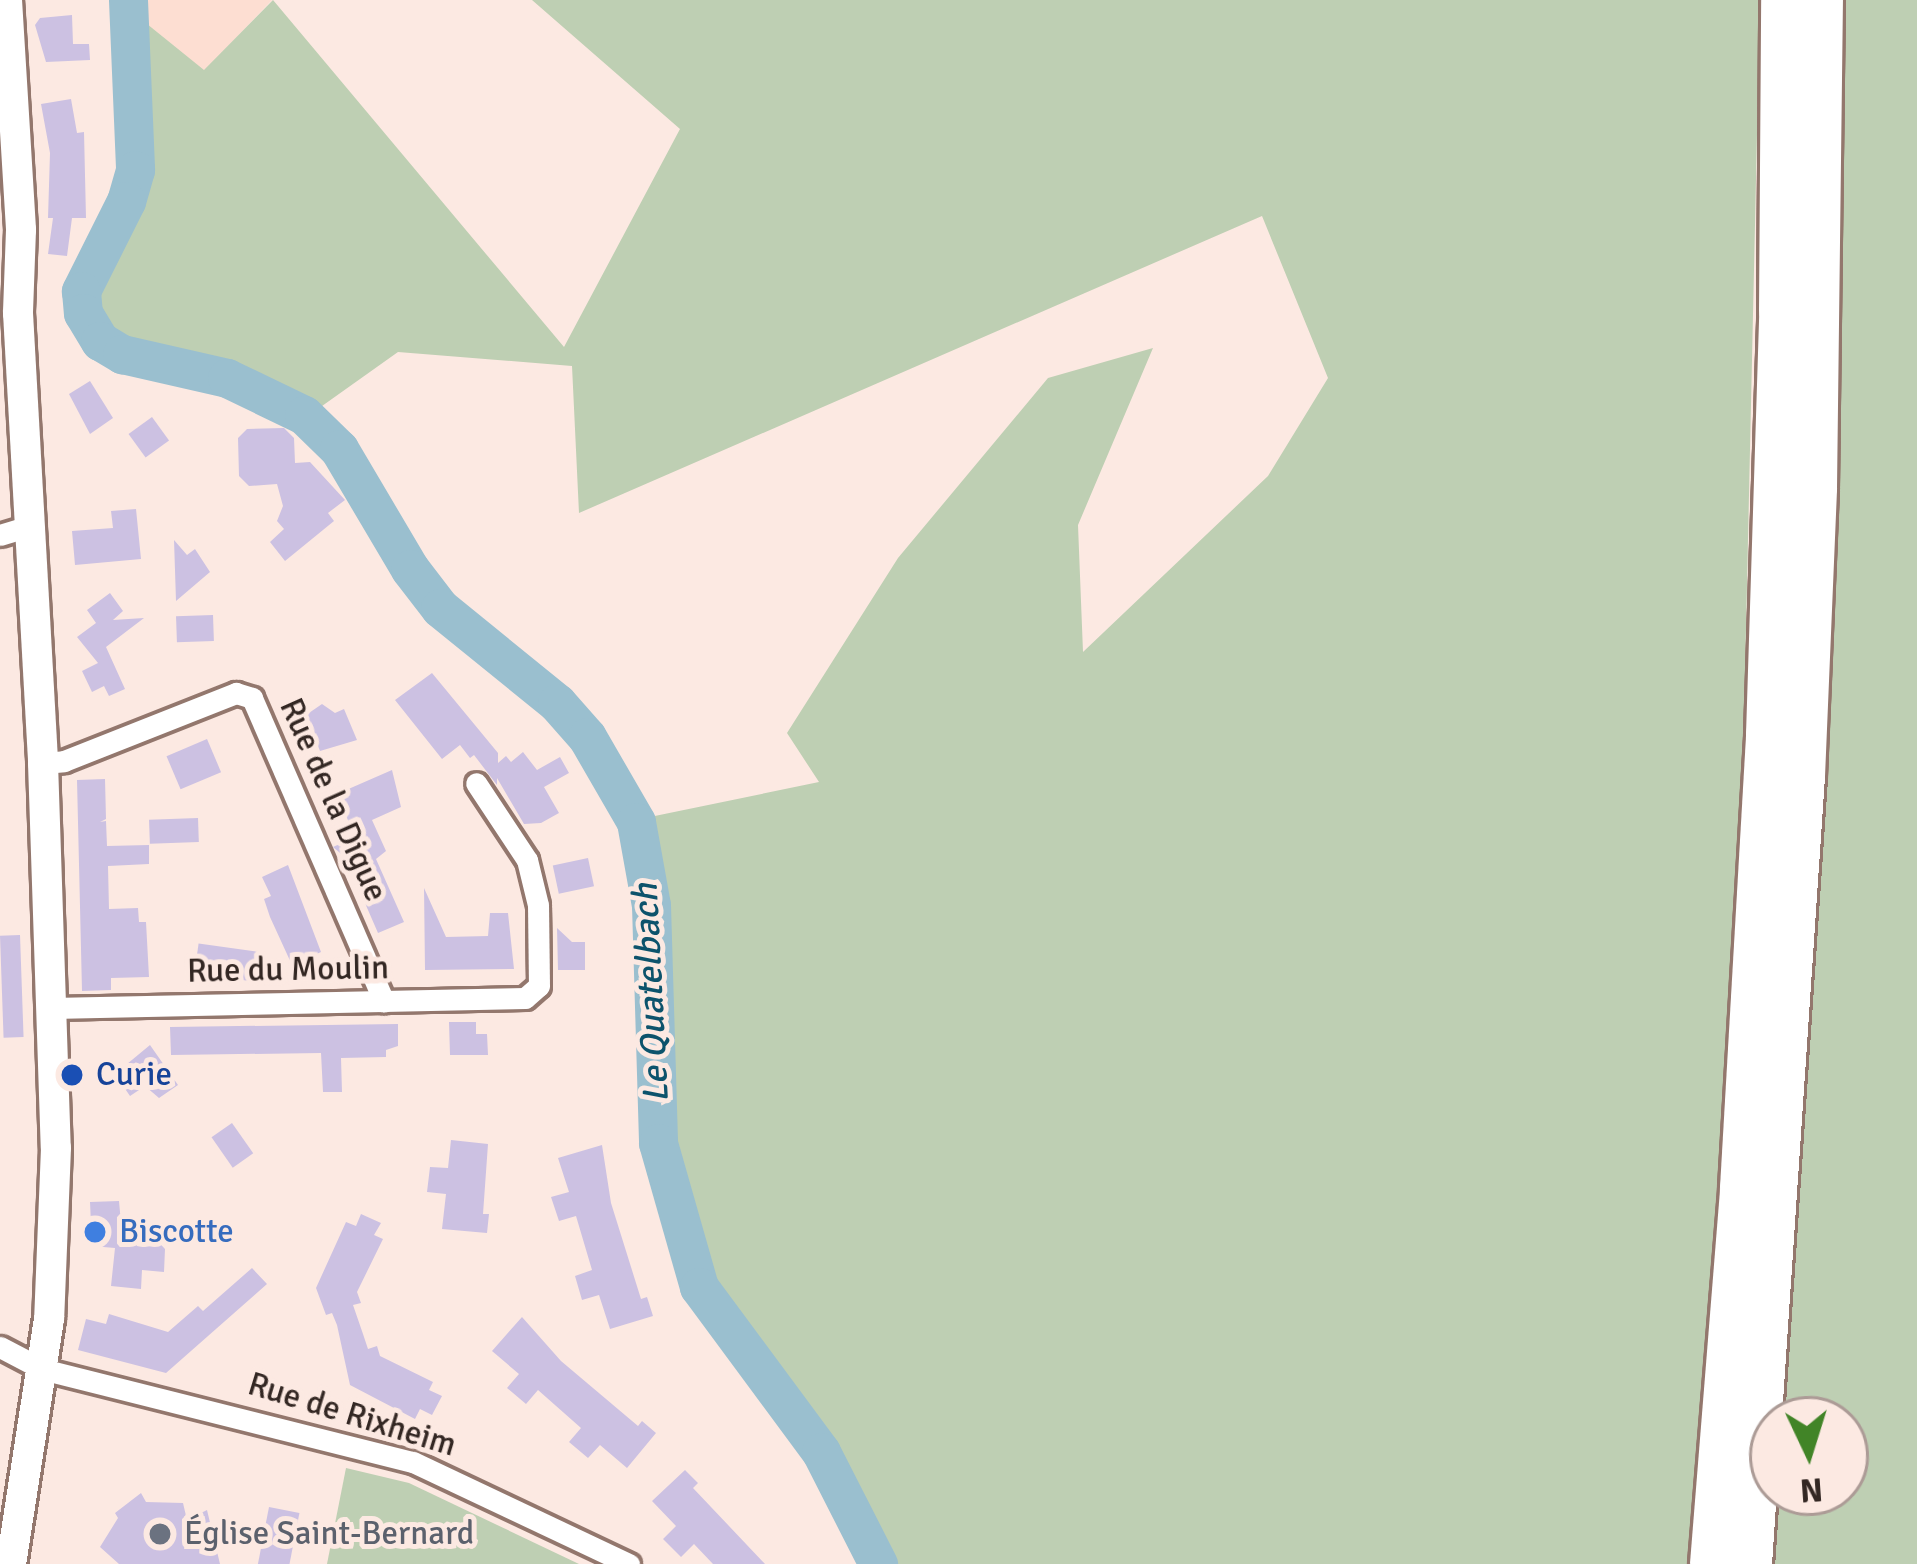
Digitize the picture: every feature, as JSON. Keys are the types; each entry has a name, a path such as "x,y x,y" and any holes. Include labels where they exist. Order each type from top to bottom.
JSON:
{"highway":[{"path":"1711,1564 1741,1188 1766,757 1780,311 1782,0"},
{"path":"1751,1564 1804,776 1817,419 1822,0"}],"main road":[{"path":"7,0 21,230 18,313 43,763 55,1265 11,1564"},
{"path":"0,234 18,313"}],"street":[{"path":"0,535 32,525"},
{"name":"Rue de la Digue","path":"43,763 64,761 236,693 252,698 384,1001"},
{"name":"Rue du Moulin","path":"52,1008 525,998 539,986 538,905 527,860 476,783"},
{"name":"Rue de Rixheim","path":"0,1347 42,1369 412,1462 629,1564"}],"shaded area":[{"path":"136,0 272,0 204,71 131,11"}],"green space":[{"path":"273,0 564,347 680,129 532,0 1760,0 1743,765 1722,1252 1691,1564 887,1564 825,1440 708,1284 667,1139 662,910 645,818 819,782 787,733 898,558 1048,378 1153,348 1078,525 1083,652 1268,476 1328,378 1262,216 579,513 572,366 398,352 315,411 229,372 113,334 91,291 146,173 131,11 204,70"},
{"path":"1838,0 1917,0 1917,1564 1768,1564 1772,1516 1869,1516 1869,1396 1782,1396 1803,1127 1821,739"},
{"path":"346,1468 409,1483 579,1564 327,1564"}],"building":[{"path":"72,15 73,44 89,44 90,60 46,62 35,25 40,18"},
{"path":"71,99 77,133 84,132 86,218 72,218 67,256 48,254 53,218 48,218 50,153 41,104"},
{"path":"90,381 113,418 90,434 69,394"},
{"path":"152,417 169,440 146,458 129,434"},
{"path":"284,428 294,438 295,463 310,462 345,500 328,513 334,521 285,561 270,542 284,529 277,521 283,506 277,484 249,486 239,476 238,438 247,429"},
{"path":"136,509 141,559 75,565 72,531 113,528 111,511"},
{"path":"174,540 187,555 195,549 210,572 176,601"},
{"path":"110,593 123,611 113,620 144,618 106,647 125,689 109,696 104,686 92,692 82,671 98,663 77,637 96,623 87,610"},
{"path":"213,615 214,641 177,642 176,616"},
{"path":"432,673 498,753 498,763 506,756 511,762 523,752 537,770 560,757 569,773 544,787 559,813 541,823 524,824 497,778 497,785 474,755 470,758 460,745 442,759 395,700"},
{"path":"322,704 335,713 344,709 357,740 320,751 306,715"},
{"path":"207,739 221,772 181,789 166,756"},
{"path":"392,770 401,807 372,820 386,851 376,859 404,922 378,933 345,857 333,847 355,837 337,794"},
{"path":"105,779 106,819 100,822 106,821 107,846 149,845 149,864 108,866 109,909 138,908 139,922 146,922 149,977 111,978 111,990 82,991 77,780"},
{"path":"198,818 199,842 150,844 149,820"},
{"path":"588,858 594,886 559,894 553,865"},
{"path":"288,865 321,952 292,965 270,917 264,899 271,896 262,877"},
{"path":"424,888 446,937 488,936 490,913 508,913 514,969 425,970"},
{"path":"557,928 572,942 585,942 585,970 558,970"},
{"path":"20,935 24,1037 4,1038 0,936"},
{"path":"199,944 259,952 255,982 194,973"},
{"path":"449,1022 476,1022 476,1034 487,1034 488,1055 450,1055"},
{"path":"398,1024 398,1046 386,1050 386,1057 341,1058 342,1092 323,1092 321,1053 171,1055 170,1027"},
{"path":"150,1045 178,1085 159,1098 145,1086 130,1096 115,1074"},
{"path":"232,1123 253,1153 233,1168 212,1137"},
{"path":"451,1140 488,1144 483,1214 489,1214 487,1233 442,1229 446,1194 427,1192 430,1167 448,1168"},
{"path":"602,1145 611,1203 641,1299 647,1297 653,1316 610,1329 599,1295 582,1300 575,1276 592,1270 576,1216 559,1221 551,1197 569,1192 558,1158"},
{"path":"119,1201 122,1234 151,1234 165,1249 164,1272 142,1270 141,1289 111,1286 115,1248 92,1246 90,1202"},
{"path":"361,1214 381,1223 374,1235 383,1239 357,1292 361,1303 353,1305 368,1349 377,1346 380,1356 433,1382 429,1390 442,1396 432,1415 420,1409 415,1419 350,1385 337,1325 332,1313 326,1315 316,1288 346,1222 356,1226"},
{"path":"252,1268 267,1284 166,1373 78,1350 86,1319 106,1324 109,1314 168,1332 198,1306 203,1311"},
{"path":"522,1317 561,1361 638,1426 642,1421 656,1433 627,1468 600,1445 588,1458 569,1442 581,1428 538,1390 526,1404 507,1388 519,1374 492,1351"},
{"path":"685,1470 698,1483 693,1488 765,1564 713,1564 694,1544 681,1557 663,1539 676,1526 652,1501"},
{"name":"Église Saint-Bernard","path":"141,1493 146,1502 183,1503 187,1520 207,1510 220,1564 119,1564 100,1547 118,1518 115,1513"},
{"path":"269,1507 299,1513 290,1564 258,1564"}],"waterway":[{"name":"Le Quatelbach","path":"128,0 135,170 126,201 81,291 83,313 100,341 122,354 227,378 304,415 339,449 410,569 440,608 557,703 587,737 636,822 651,905 658,1143 699,1287 821,1452 878,1564"}],"place":[{"name":"Curie","path":"72,1075"},
{"name":"Biscotte","path":"95,1232"},
{"name":"Église Saint-Bernard","path":"160,1534"}]}
